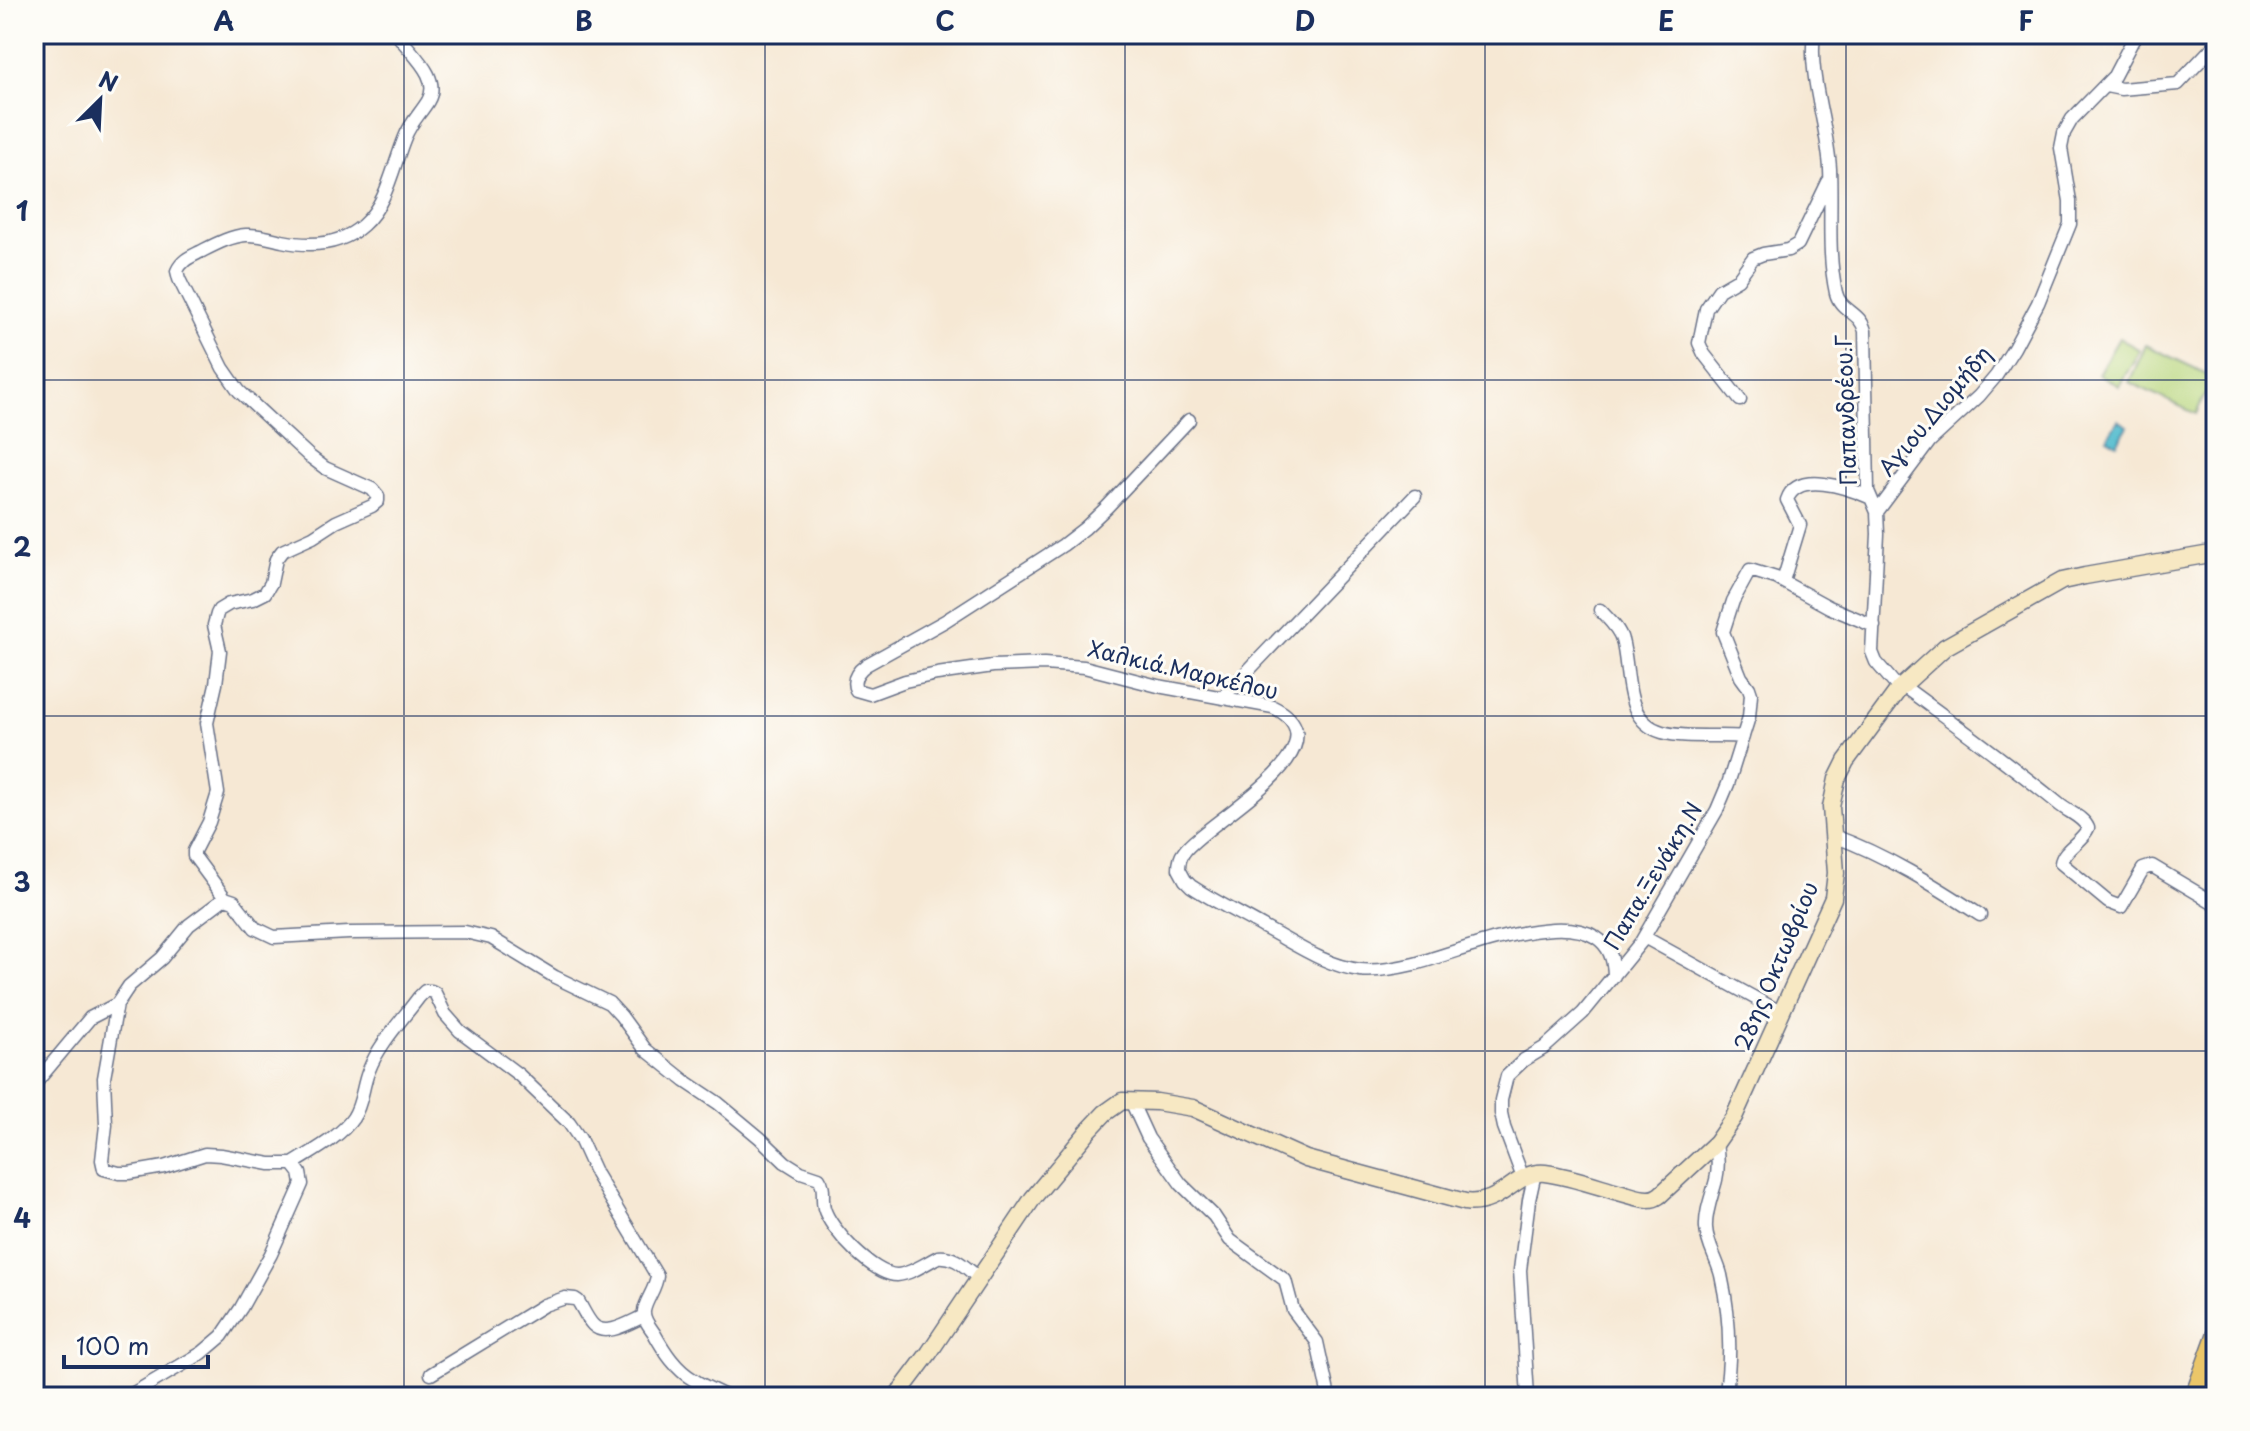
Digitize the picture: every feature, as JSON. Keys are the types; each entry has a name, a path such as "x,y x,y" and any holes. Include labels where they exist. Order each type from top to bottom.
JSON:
{"main road":[{"name":"28ης Οκτωβρίου","path":"1529,1176 1544,1173 1649,1199 1660,1195 1716,1143 1734,1117 1833,898 1836,880 1831,807 1837,779 1854,750 1901,688 1945,647 2062,581 2216,553"},
{"path":"902,1394 1033,1198 1090,1129 1122,1101 1157,1102 1193,1108 1306,1159 1465,1202 1496,1197 1529,1176"},
{"path":"2194,1397 2216,1336"}],"street":[{"path":"397,34 433,83 429,99 407,131 373,215 345,237 319,244 257,235 237,236 186,259 177,271 223,368 239,391 325,468 372,489 378,496 378,501 372,506 282,551 276,559 271,583 265,593 229,604 219,610 214,618 220,651 207,723 218,793 194,856 225,898 234,901 255,928 274,937 465,932 491,938 555,977 603,999 621,1016 645,1049 718,1103 785,1162 819,1178 824,1187 824,1210 830,1221 870,1263 887,1273 902,1274 944,1256 955,1260 979,1278"},
{"name":"Παπανδρέου.Γ","path":"1814,34 1813,57 1830,179 1830,249 1837,295 1845,308 1861,320 1865,331 1869,497 1877,512 1873,657 1901,688 2014,767 2070,813 2083,819 2088,828 2086,834 2063,855 2061,863 2108,902 2121,907 2143,869 2152,866 2216,904"},
{"name":"Αγιου.Διομήδη","path":"1877,512 1930,441 1979,396 2014,348 2038,303 2070,224 2070,201 2061,148 2063,137 2072,119 2106,86 2120,67 2136,34"},
{"path":"2106,86 2121,89 2178,84 2216,44"},
{"path":"1740,400 1699,343 1706,309 1719,290 1738,279 1753,258 1788,250 1798,244 1830,179"},
{"name":"Χαλκιά.Μαρκέλου","path":"1189,420 1085,528 945,621 866,665 856,676 854,686 860,692 870,694 920,677 962,669 1044,664 1084,667 1158,686 1263,704 1281,711 1294,725 1297,738 1289,758 1263,787 1183,853 1180,874 1191,886 1318,956 1357,970 1415,963 1514,934 1566,928 1586,934 1606,948 1614,966 1614,976"},
{"path":"1869,497 1836,486 1808,483 1791,491 1787,500 1799,521 1800,531 1783,581 1829,607 1874,626"},
{"path":"1222,698 1415,496"},
{"name":"Παπα.Ξενάκη.Ν","path":"1529,1176 1504,1127 1502,1089 1507,1076 1564,1030 1614,976 1644,937 1717,810 1749,717 1751,694 1723,632 1733,601 1750,570 1783,581"},
{"path":"1600,610 1622,639 1631,695 1637,716 1644,723 1677,735 1743,737"},
{"path":"1834,836 1944,891 1980,915"},
{"path":"225,898 189,925 162,958 129,986 117,1004 104,1078 104,1169 129,1173 164,1167 205,1154 270,1164 293,1164 321,1146 352,1119 362,1100 372,1062 419,997 425,991 431,991 437,995 445,1014 455,1026 519,1075 569,1123 657,1276 644,1316 602,1330 594,1327 578,1301 565,1298 544,1305 431,1374"},
{"path":"1644,937 1782,1013"},
{"path":"34,1085 90,1018 117,1004"},
{"path":"1131,1101 1148,1138 1181,1184 1214,1216 1230,1240 1285,1280 1293,1310 1317,1342 1329,1397"},
{"path":"1716,1143 1717,1177 1706,1227 1728,1303 1729,1367 1725,1397"},
{"path":"127,1397 202,1353 222,1336 271,1254 302,1184 300,1173 293,1164"},
{"path":"1528,1397 1520,1270 1529,1176"},
{"path":"644,1316 662,1347 681,1370 694,1381 727,1397"}],"green space":[{"path":"2119,338 2140,350 2119,386 2098,374"},
{"path":"2146,345 2213,377 2196,414 2129,382"}],"water":[{"path":"2118,420 2128,426 2117,444 2107,438"}]}
